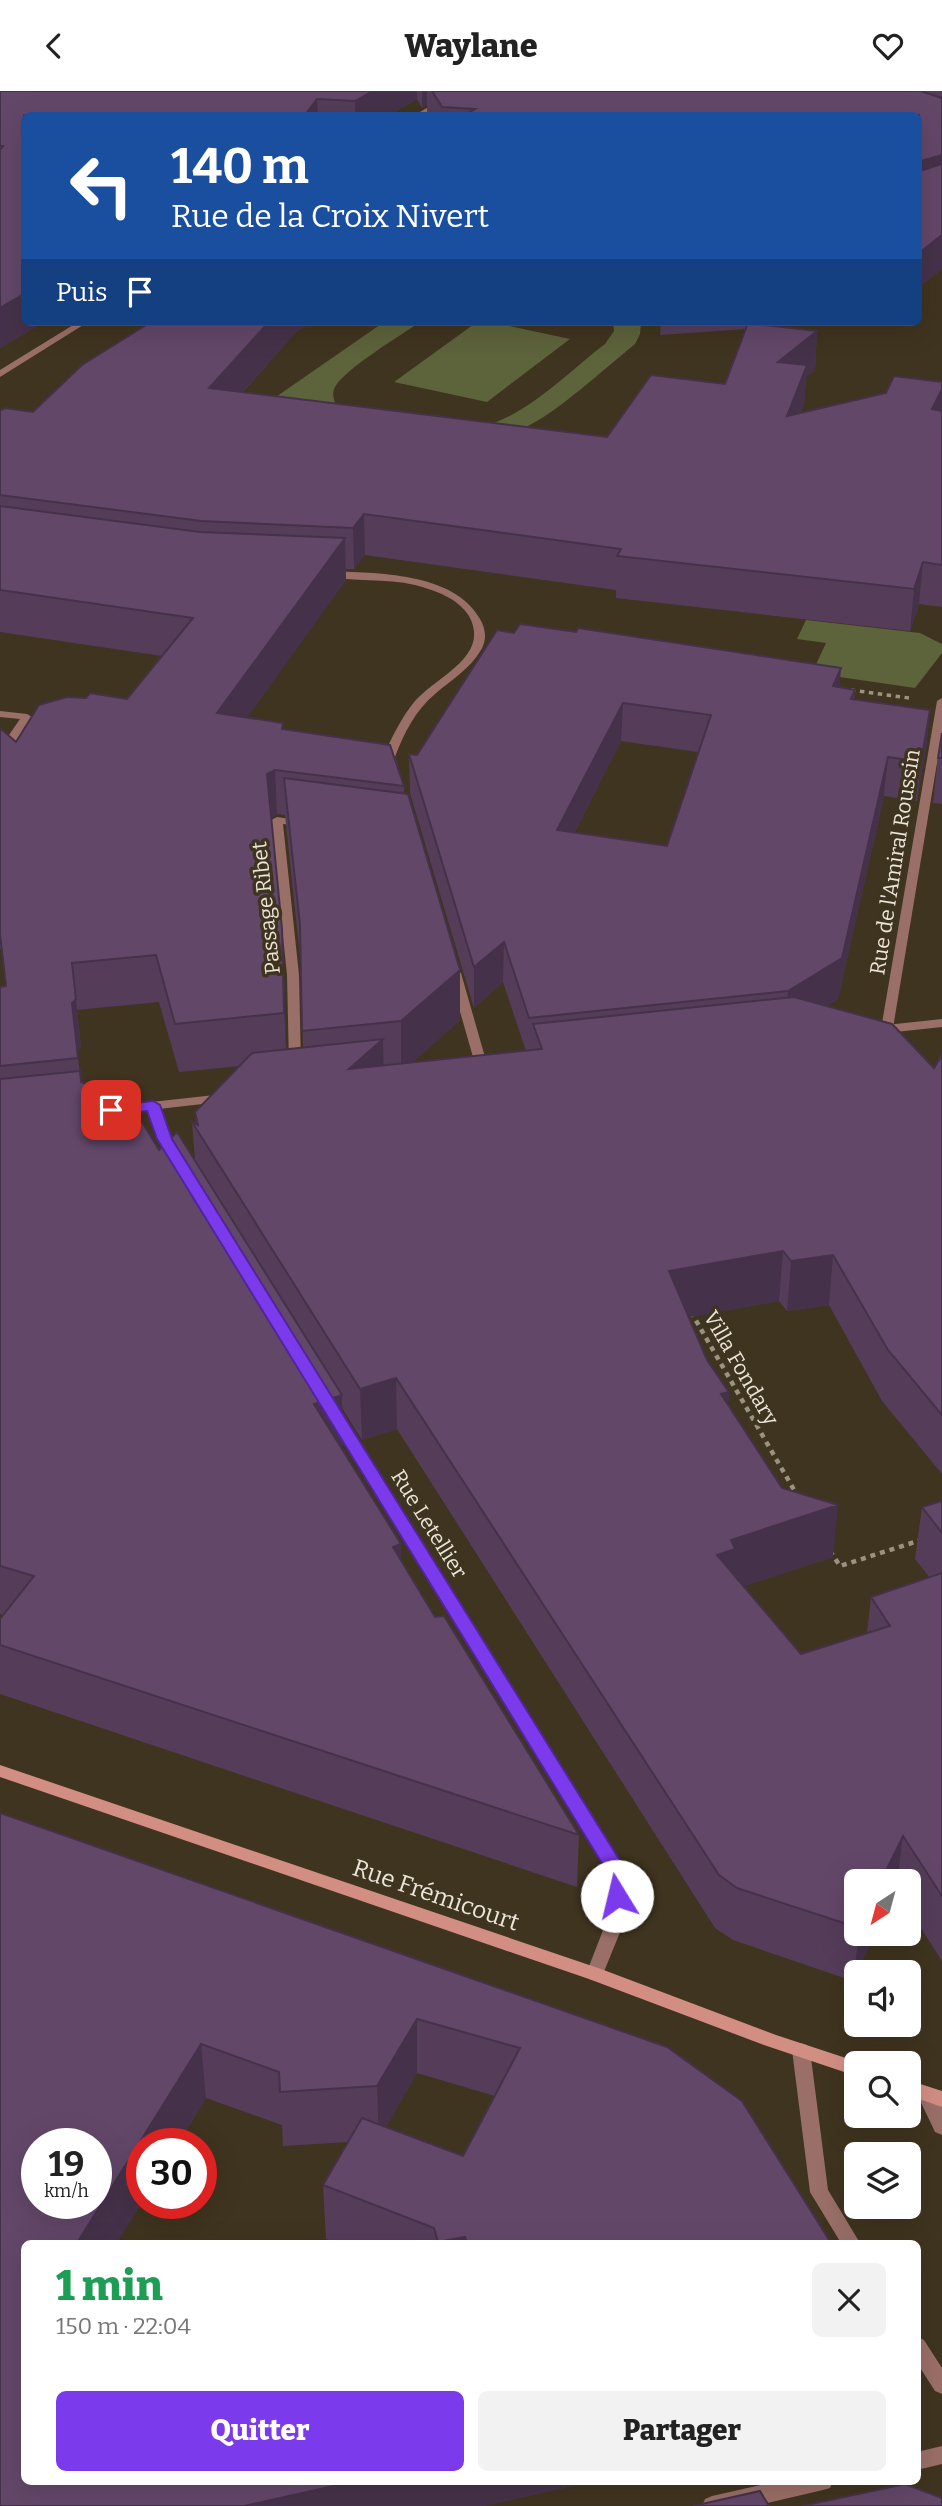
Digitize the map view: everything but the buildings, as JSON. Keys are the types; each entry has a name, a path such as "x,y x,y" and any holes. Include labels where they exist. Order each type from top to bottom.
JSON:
{"main road":[{"name":"Rue Frémicourt","path":"0,1770 595,1974 844,2065"}],"street":[{"path":"424,112 460,91"},
{"path":"0,374 78,326"},
{"path":"312,573 381,576 417,582 445,592 471,609 478,622 481,636 478,649 456,672 424,698 402,727 389,757 397,780"},
{"name":"Rue de l'Amiral Roussin","path":"887,1028 942,701"},
{"path":"0,714 27,717 0,757"},
{"name":"Passage Ribet","path":"295,1078 293,975 277,820 317,825"},
{"path":"450,955 483,1072"},
{"path":"863,1031 942,1023"},
{"path":"887,1028 902,1044"},
{"path":"97,1112 244,1096"},
{"path":"153,1105 164,1139 187,1175"},
{"name":"Rue Letellier","path":"325,1399 618,1872 616,1920 595,1974"},
{"path":"801,2050 818,2192 849,2240"},
{"path":"926,2093 942,2127"},
{"path":"921,2352 942,2385"},
{"path":"921,2460 942,2455"},
{"path":"712,2506 805,2485"}],"path":[{"path":"850,690 912,699"},
{"name":"Villa Fondary","path":"687,1305 804,1507"},
{"path":"825,1542 840,1566 929,1538"}],"green space":[{"path":"378,326 414,326 341,379 333,393 337,405 357,420 396,432 438,434 478,428 510,416 538,398 605,344 614,331 613,326 641,326 635,344 581,389 537,421 501,435 473,441 407,444 375,440 346,432 322,418 307,399 281,416 257,410"},
{"path":"471,326 510,326 570,339 487,402 394,382"},
{"path":"806,620 920,633 942,644 942,653 915,688 812,673 826,643 797,639"}],"route":[{"path":"111,1110 153,1105 164,1139 618,1872 617,1896"}]}
